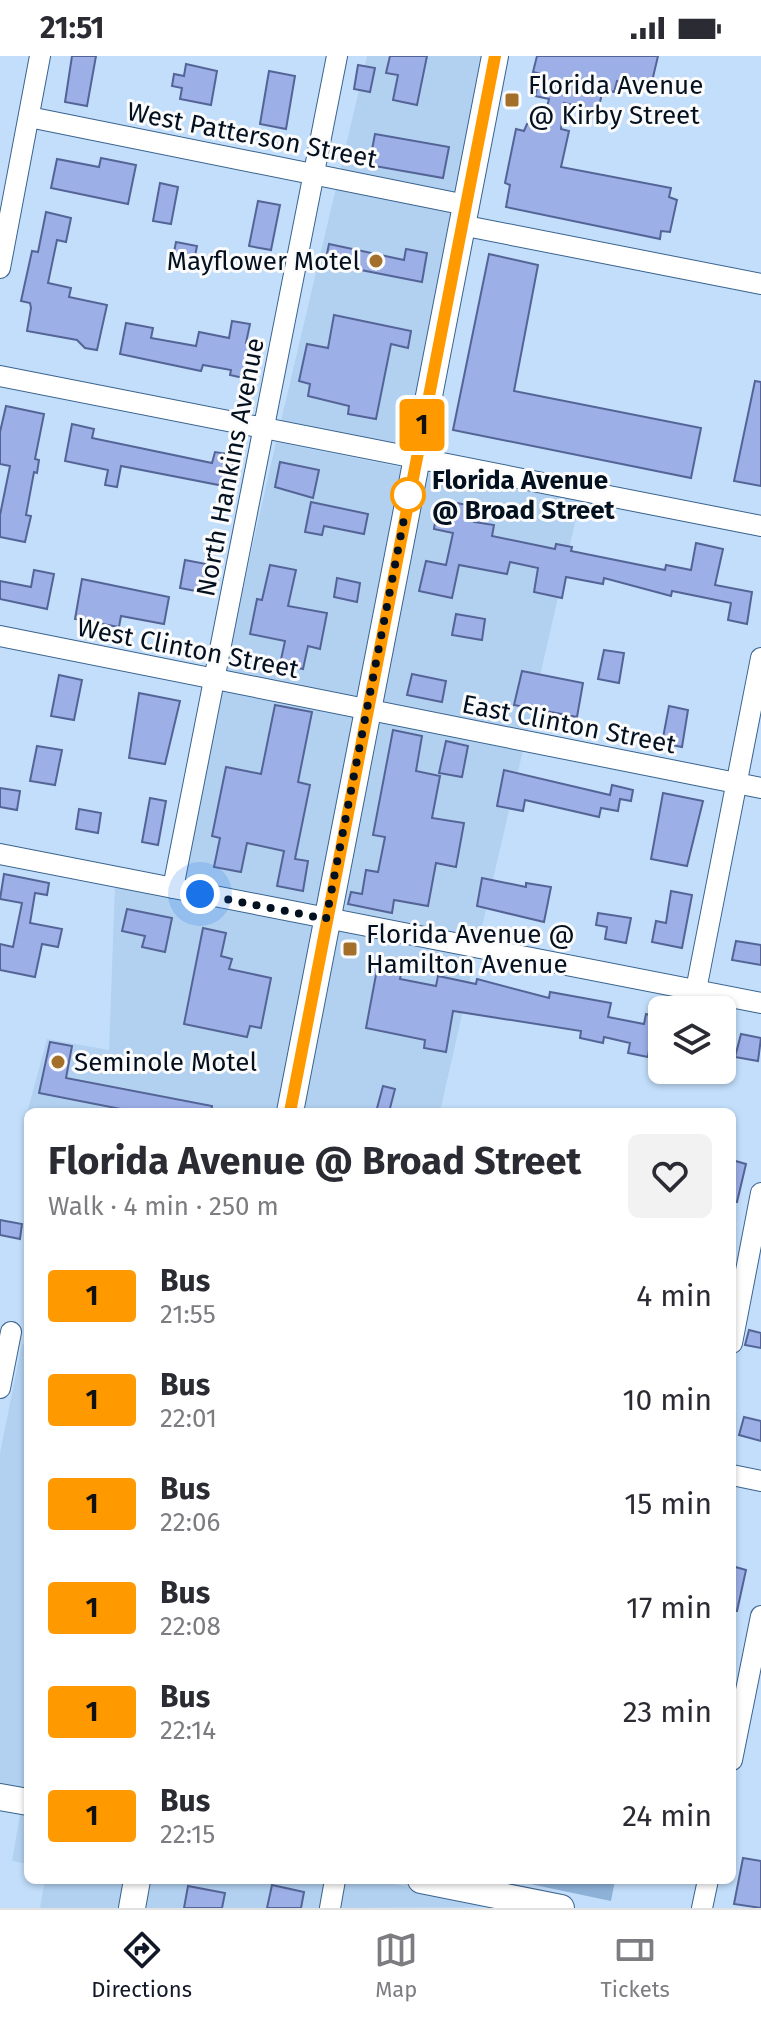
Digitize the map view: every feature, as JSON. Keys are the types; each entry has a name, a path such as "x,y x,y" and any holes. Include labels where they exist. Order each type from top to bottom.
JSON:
{"main road":[{"path":"291,1108 495,56"},
{"path":"0,1797 24,1801"},
{"path":"132,1908 136,1884"},
{"path":"437,1884 518,1904 561,1908"}],"street":[{"path":"0,268 40,56"},
{"name":"North Hankins Avenue","path":"173,888 337,56"},
{"name":"West Patterson Street","path":"29,117 314,175 464,215 761,284"},
{"path":"0,376 415,461 761,526"},
{"name":"West Clinton Street","path":"0,636 366,710"},
{"path":"696,990 761,658"},
{"name":"East Clinton Street","path":"366,710 761,788"},
{"path":"0,854 761,1003"},
{"path":"736,1318 749,1235 761,1193"},
{"path":"0,1388 13,1333"},
{"path":"736,1476 761,1481"},
{"path":"736,1740 761,1616"},
{"path":"330,1908 334,1884"},
{"path":"702,1908 707,1884"}],"shaded area":[{"path":"367,56 487,56 460,195 340,171"},
{"path":"336,188 456,212 409,451 280,425"},
{"path":"276,442 405,468 360,700 224,672"},
{"path":"421,471 580,501 527,733 376,703"},
{"path":"221,690 357,717 320,909 182,881"},
{"path":"372,720 523,750 479,940 335,912"},
{"path":"115,886 317,926 282,1108 28,1108 47,1039 109,1050"},
{"path":"332,929 475,957 441,1108 299,1108"},
{"path":"24,1344 24,1792 0,1788 0,1453"},
{"path":"21,1809 24,1810 24,1863 12,1861"},
{"path":"44,1884 128,1884 124,1908 40,1908"},
{"path":"144,1884 326,1884 322,1908 140,1908"},
{"path":"342,1884 394,1884 509,1907 338,1908"},
{"path":"530,1884 614,1884 611,1901"}],"building":[{"path":"72,56 96,56 87,106 65,102"},
{"path":"390,56 427,56 417,105 393,100 398,75 386,73"},
{"path":"537,56 658,56 650,90 617,81 614,92 603,89 598,111 564,103 561,129 569,131 561,167 671,188 669,197 677,200 670,232 661,231 660,239 506,207 510,185 505,183 516,129 524,131 527,124 542,127 549,99 535,96 541,74 533,72"},
{"path":"186,64 217,71 211,105 180,99 182,88 172,86 174,74 184,76"},
{"path":"358,65 375,68 370,92 354,89"},
{"path":"269,71 295,76 286,129 260,124"},
{"path":"375,134 449,147 443,178 369,165"},
{"path":"101,158 136,165 128,204 51,188 57,159 99,167"},
{"path":"160,183 178,187 171,224 153,221"},
{"path":"258,201 280,205 271,250 249,246"},
{"path":"46,212 71,218 66,242 57,240 48,283 71,288 69,297 107,305 97,350 85,348 77,340 27,331 30,303 21,301 32,251 38,252"},
{"path":"176,242 197,246 193,266 172,262"},
{"name":"Mayflower Motel","path":"329,244 404,260 406,249 427,253 422,282 325,263"},
{"path":"489,254 538,265 514,391 701,428 691,478 453,430"},
{"path":"334,315 411,331 408,348 391,344 376,419 348,414 349,406 308,396 310,384 299,381 307,344 328,348"},
{"path":"232,321 250,324 246,343 255,345 248,379 230,375 231,370 203,365 201,371 120,354 126,323 153,328 151,338 196,346 199,332 229,338"},
{"path":"755,381 761,382 761,486 734,481"},
{"path":"6,406 44,414 35,459 39,460 37,473 34,472 26,515 31,516 25,542 0,537 0,515 10,466 0,464 0,432"},
{"path":"72,424 94,429 92,438 212,463 215,452 235,455 229,487 121,466 117,487 105,485 108,470 65,461"},
{"path":"280,462 319,470 313,498 275,487"},
{"path":"311,502 368,514 364,534 324,526 322,535 305,532"},
{"path":"457,503 477,507 474,522 494,525 492,536 555,549 556,544 572,547 571,551 665,570 666,565 691,570 696,543 723,549 715,585 752,592 747,624 728,620 731,603 672,591 671,596 604,578 603,584 566,577 562,598 534,592 538,568 510,562 507,574 459,565 452,598 419,591 426,561 446,565 453,533 434,529 436,516 454,520"},
{"path":"185,560 206,564 201,592 180,588"},
{"path":"270,565 296,570 288,606 327,613 320,649 308,646 303,669 280,664 285,641 250,634 257,599 262,600"},
{"path":"34,570 54,574 47,609 0,599 0,581 31,587"},
{"path":"337,578 360,583 357,602 334,597"},
{"path":"82,579 169,597 164,624 121,616 119,627 75,619"},
{"path":"456,614 485,619 482,640 452,635"},
{"path":"604,650 624,653 619,683 598,679"},
{"path":"522,671 583,683 577,717 514,705"},
{"path":"412,674 446,681 442,702 407,695"},
{"path":"59,675 82,680 74,720 51,716"},
{"path":"139,693 180,701 165,764 129,758"},
{"path":"275,705 312,712 298,782 310,785 295,859 308,861 303,891 277,886 284,851 247,843 241,872 214,867 220,838 212,836 226,767 261,774"},
{"path":"669,706 688,710 682,747 662,743"},
{"path":"393,730 422,736 416,771 440,776 432,818 464,823 456,867 436,863 428,906 394,900 392,913 348,904 351,892 362,894 366,870 378,872 385,837 373,835"},
{"path":"446,741 468,746 462,777 439,773"},
{"path":"37,746 62,750 55,785 30,781"},
{"path":"504,770 610,795 612,785 633,790 631,801 620,799 618,811 601,808 599,817 525,800 523,811 497,806"},
{"path":"0,788 20,791 17,810 0,807"},
{"path":"663,793 703,801 687,866 651,859"},
{"path":"150,798 166,801 158,845 142,842"},
{"path":"79,809 101,813 98,833 76,829"},
{"path":"4,874 49,883 47,895 35,893 30,923 62,929 58,947 42,944 35,977 0,970 0,944 13,947 22,903 0,899"},
{"path":"482,878 526,887 526,883 551,887 544,922 477,906"},
{"path":"671,891 692,895 682,948 652,942 656,921 666,923"},
{"path":"127,909 172,918 165,952 142,947 145,936 122,931"},
{"path":"598,913 631,918 626,943 605,939 607,927 596,925"},
{"path":"203,928 226,933 221,956 232,959 229,969 271,978 261,1028 250,1026 247,1037 184,1024"},
{"path":"736,941 761,945 761,965 732,960"},
{"path":"378,964 402,969 400,979 436,986 438,976 476,984 477,979 549,998 550,992 611,1003 608,1017 644,1024 648,1014 648,1057 628,1053 630,1043 604,1037 603,1043 580,1038 581,1031 453,1011 446,1052 424,1048 425,1040 366,1028"},
{"path":"741,1034 761,1038 758,1061 736,1057"},
{"name":"Seminole Motel","path":"50,1042 72,1046 66,1078 212,1106 116,1108 39,1093"},
{"path":"383,1086 395,1089 390,1108 377,1108"},
{"path":"736,1161 746,1164 736,1202"},
{"path":"0,1220 22,1224 20,1239 0,1235"},
{"path":"749,1330 761,1333 761,1348 745,1345"},
{"path":"744,1417 761,1421 761,1441 739,1435"},
{"path":"736,1567 746,1570 736,1611"},
{"path":"743,1858 761,1861 761,1908 734,1904"},
{"path":"272,1885 304,1892 301,1908 267,1908"},
{"path":"188,1886 225,1893 222,1908 184,1908"}],"bus line":[{"name":"1","path":"291,1108 495,56"}],"place":[{"name":"Florida Avenue @ Kirby Street","path":"512,100"},
{"name":"Mayflower Motel","path":"376,261"},
{"name":"Florida Avenue @ Broad Street","path":"408,495"},
{"name":"Florida Avenue @ Hamilton Avenue","path":"350,949"},
{"name":"Seminole Motel","path":"58,1062"}],"route":[{"path":"200,894 326,919 411,483 408,495"}]}
